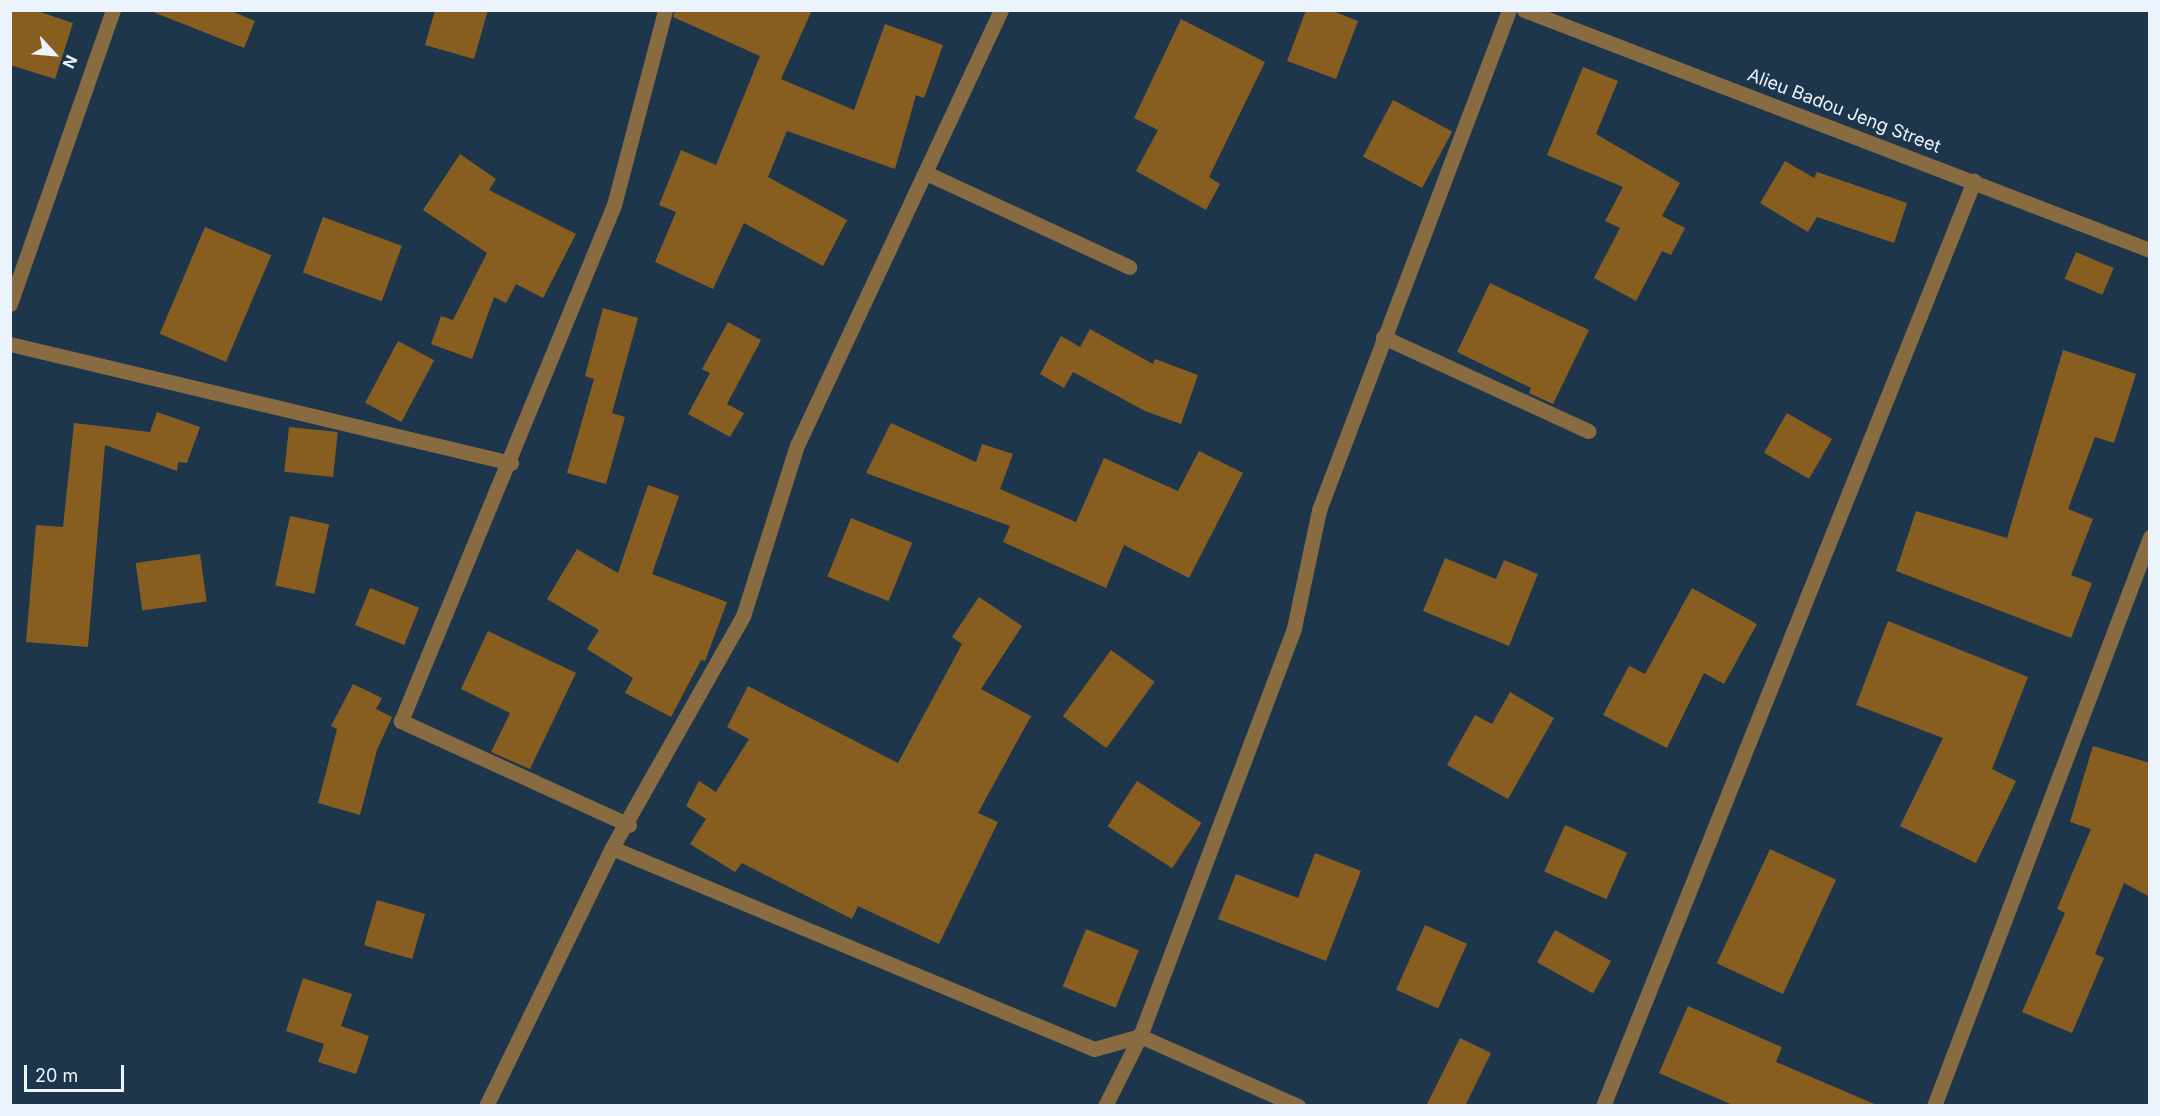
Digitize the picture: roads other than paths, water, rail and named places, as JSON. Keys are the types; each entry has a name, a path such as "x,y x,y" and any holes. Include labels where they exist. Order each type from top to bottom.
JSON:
{"street":[{"path":"10,304 113,10"},
{"path":"629,825 401,721 511,463 614,205 665,10"},
{"path":"486,1106 612,848 629,825 742,616 797,445 868,287 926,173 1001,10"},
{"path":"1105,1106 1140,1036 1294,628 1319,510 1509,10"},
{"name":"Alieu Badou Jeng Street","path":"1524,10 2150,250"},
{"path":"926,173 1129,267"},
{"path":"1603,1106 1974,181"},
{"path":"1383,337 1588,431"},
{"path":"10,344 511,463"},
{"path":"1934,1106 2150,537"},
{"path":"612,848 1094,1049 1140,1036 1298,1106"}]}
